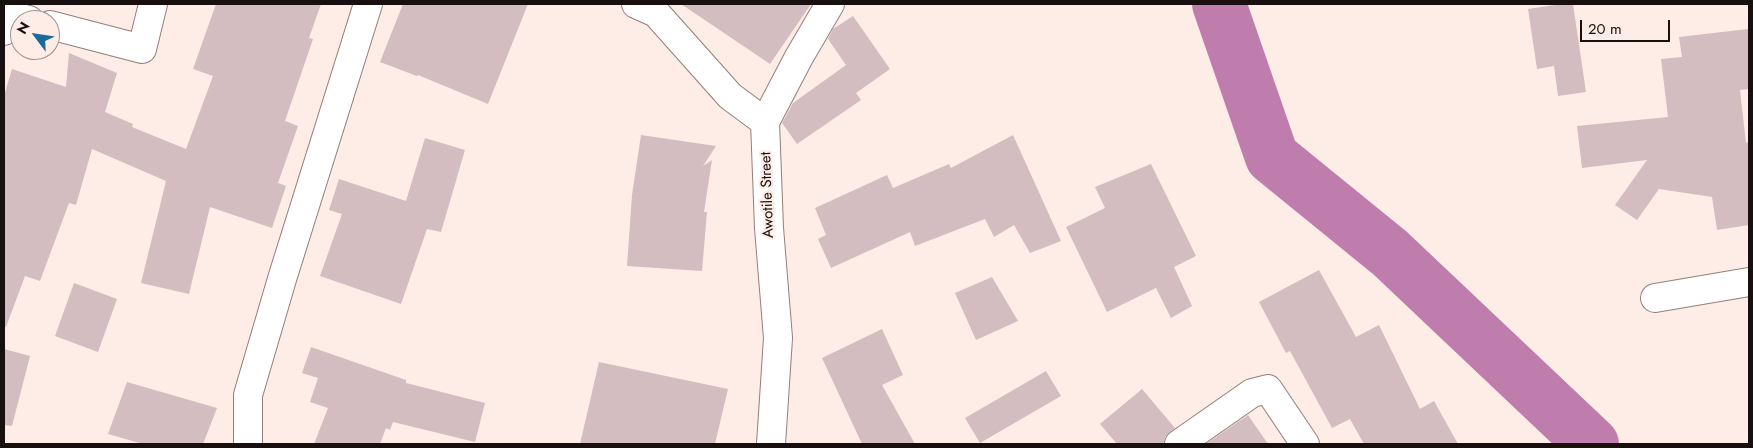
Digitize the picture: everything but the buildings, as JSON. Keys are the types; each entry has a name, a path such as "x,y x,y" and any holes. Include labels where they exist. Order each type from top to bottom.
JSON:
{"street":[{"path":"60,28 142,49 154,4"},
{"path":"248,444 248,395 368,4"},
{"path":"651,7 730,96 765,122 799,57 830,4"},
{"name":"Awotile Street","path":"765,122 769,228 778,338 771,444"},
{"path":"1655,298 1749,282"},
{"path":"1179,444 1252,393 1268,389 1305,444"}],"waterway":[{"path":"1219,4 1272,157 1390,253 1592,444"}]}
